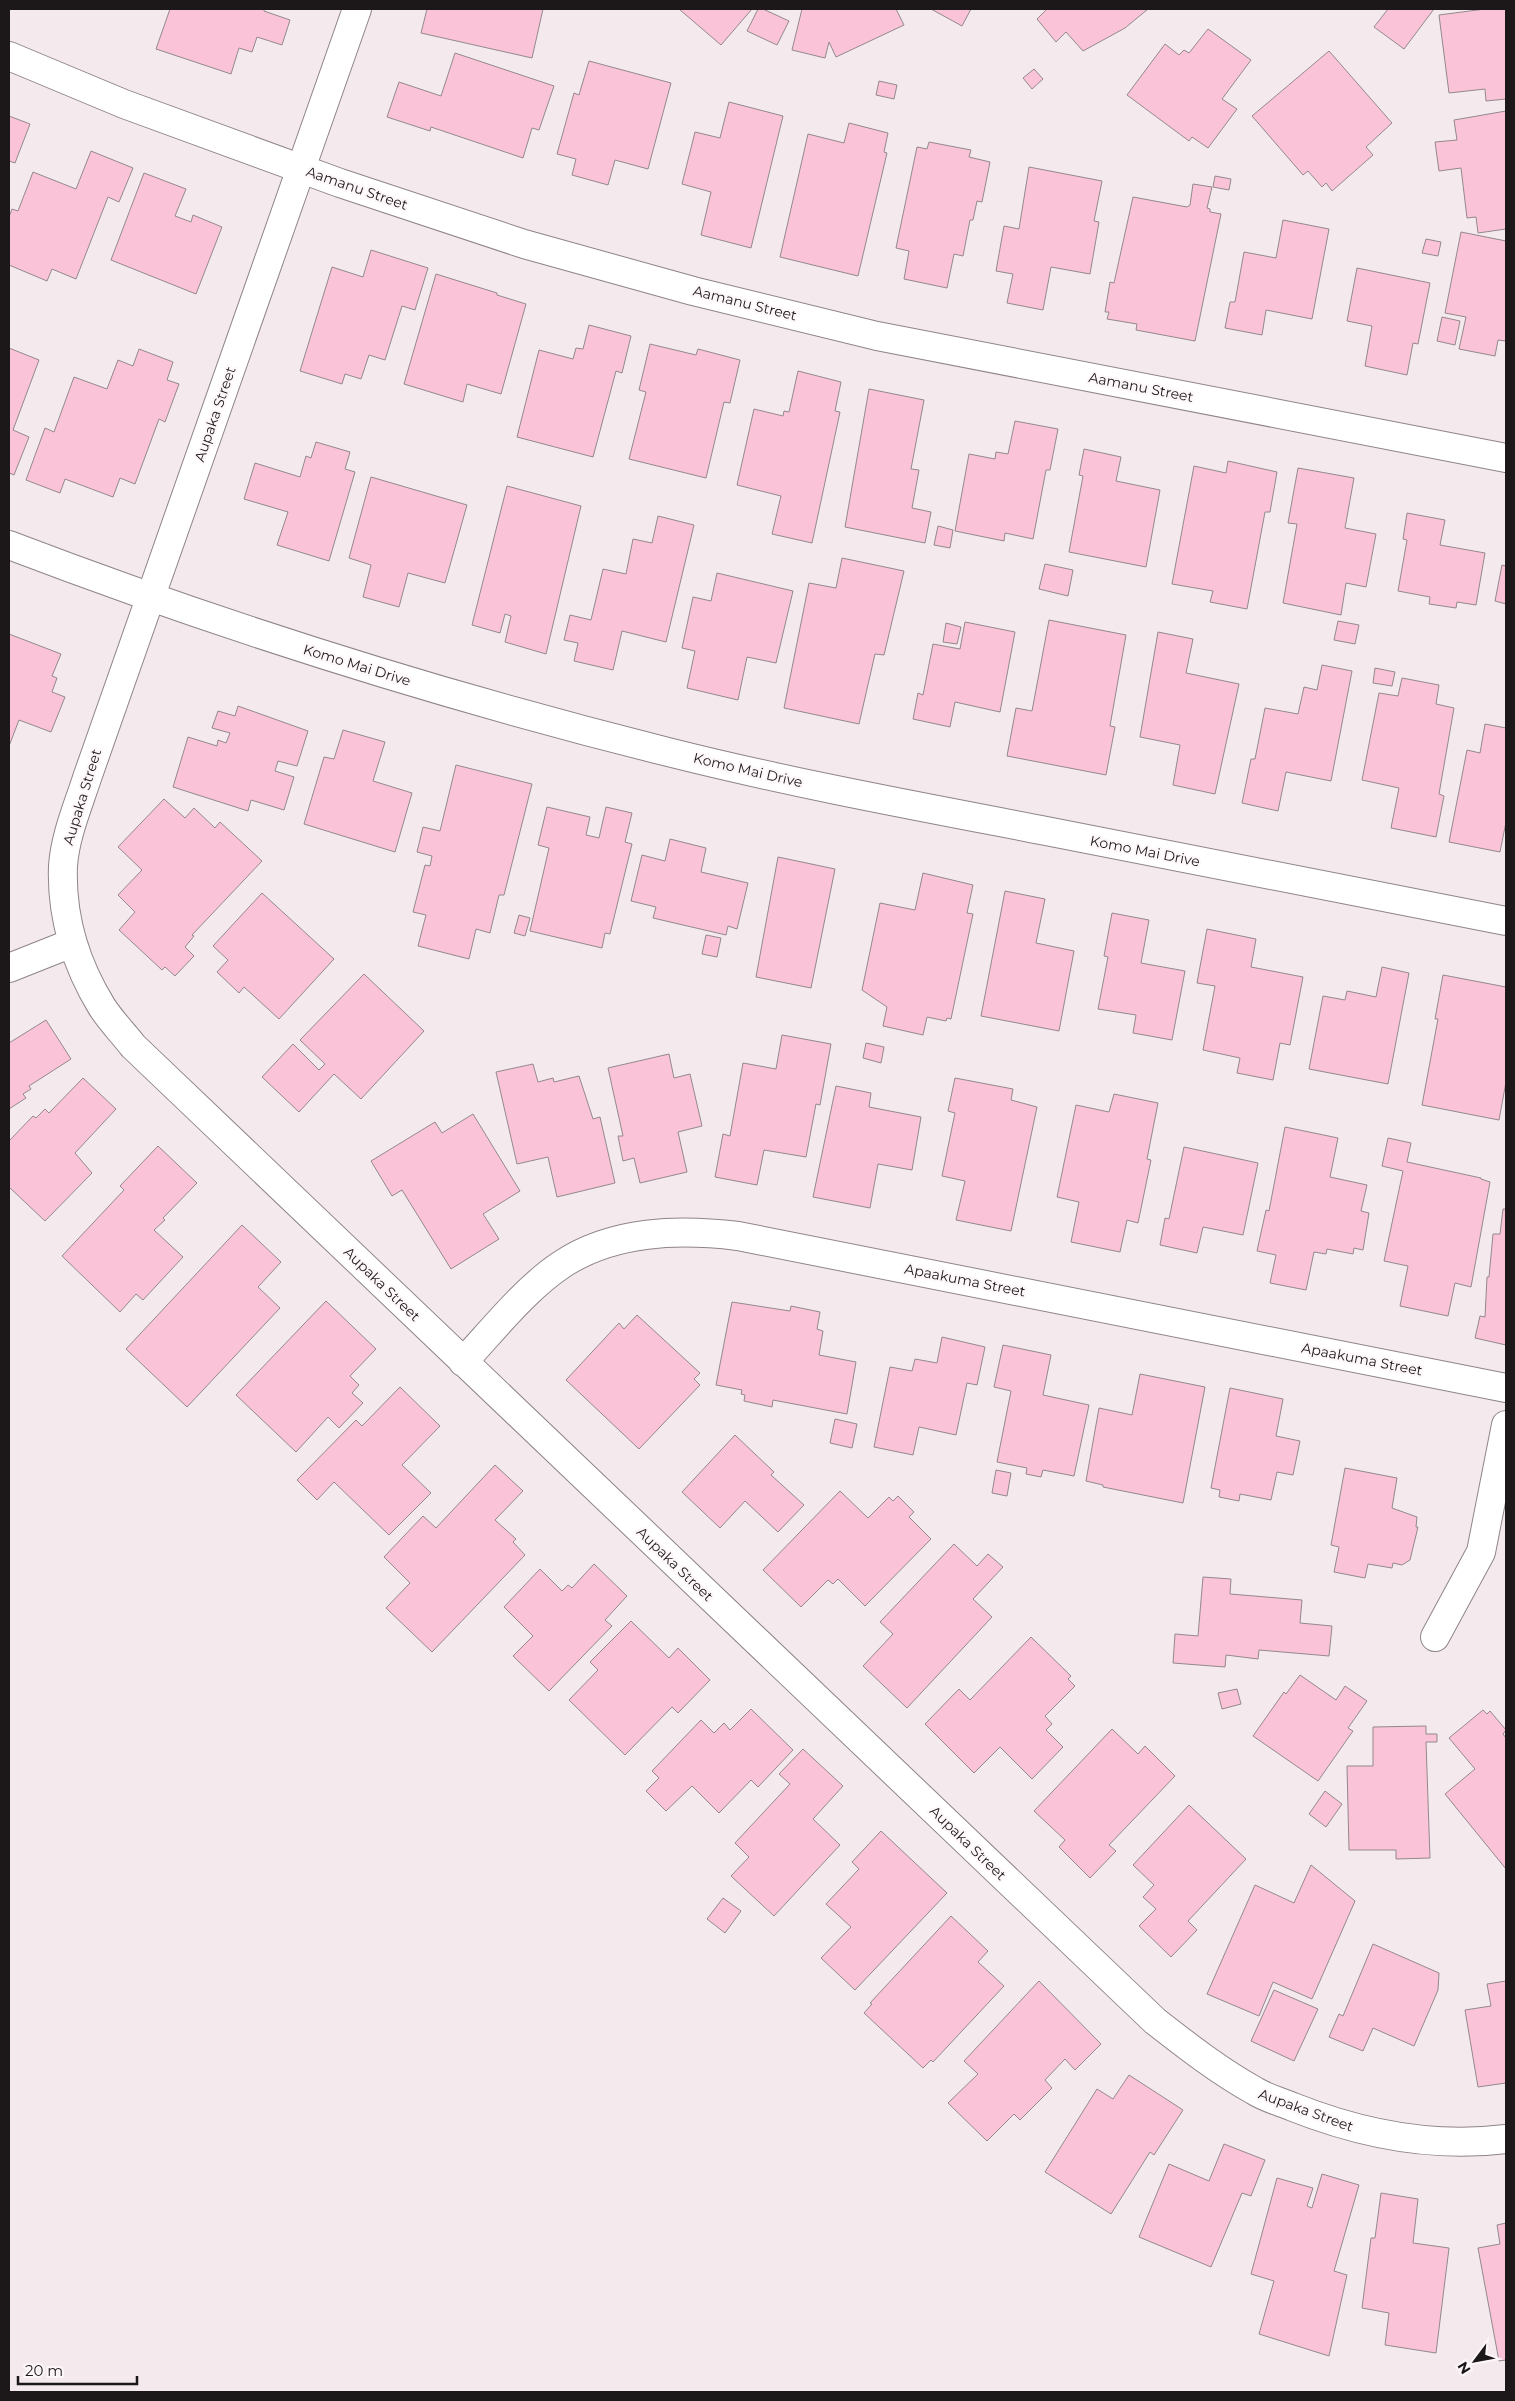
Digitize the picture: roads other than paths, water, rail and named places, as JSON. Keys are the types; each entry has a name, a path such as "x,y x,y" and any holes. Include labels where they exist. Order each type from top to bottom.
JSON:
{"street":[{"name":"Aupaka Street","path":"357,9 69,834 63,865 65,905 72,943 84,974 103,1008 133,1046 1155,2021 1207,2061 1256,2092 1313,2115 1374,2134 1433,2140 1490,2141 1506,2139"},
{"name":"Aamanu Street","path":"9,56 124,104 301,168 524,244 693,290 877,336 1506,458"},
{"name":"Komo Mai Drive","path":"9,545 150,598 334,659 541,719 670,753 874,798 1506,921"},
{"path":"9,968 72,943"},
{"name":"Apaakuma Street","path":"463,1362 537,1284 560,1265 582,1252 614,1241 654,1233 695,1231 738,1236 1506,1388"},
{"path":"1435,1637 1481,1552 1506,1425"}]}
